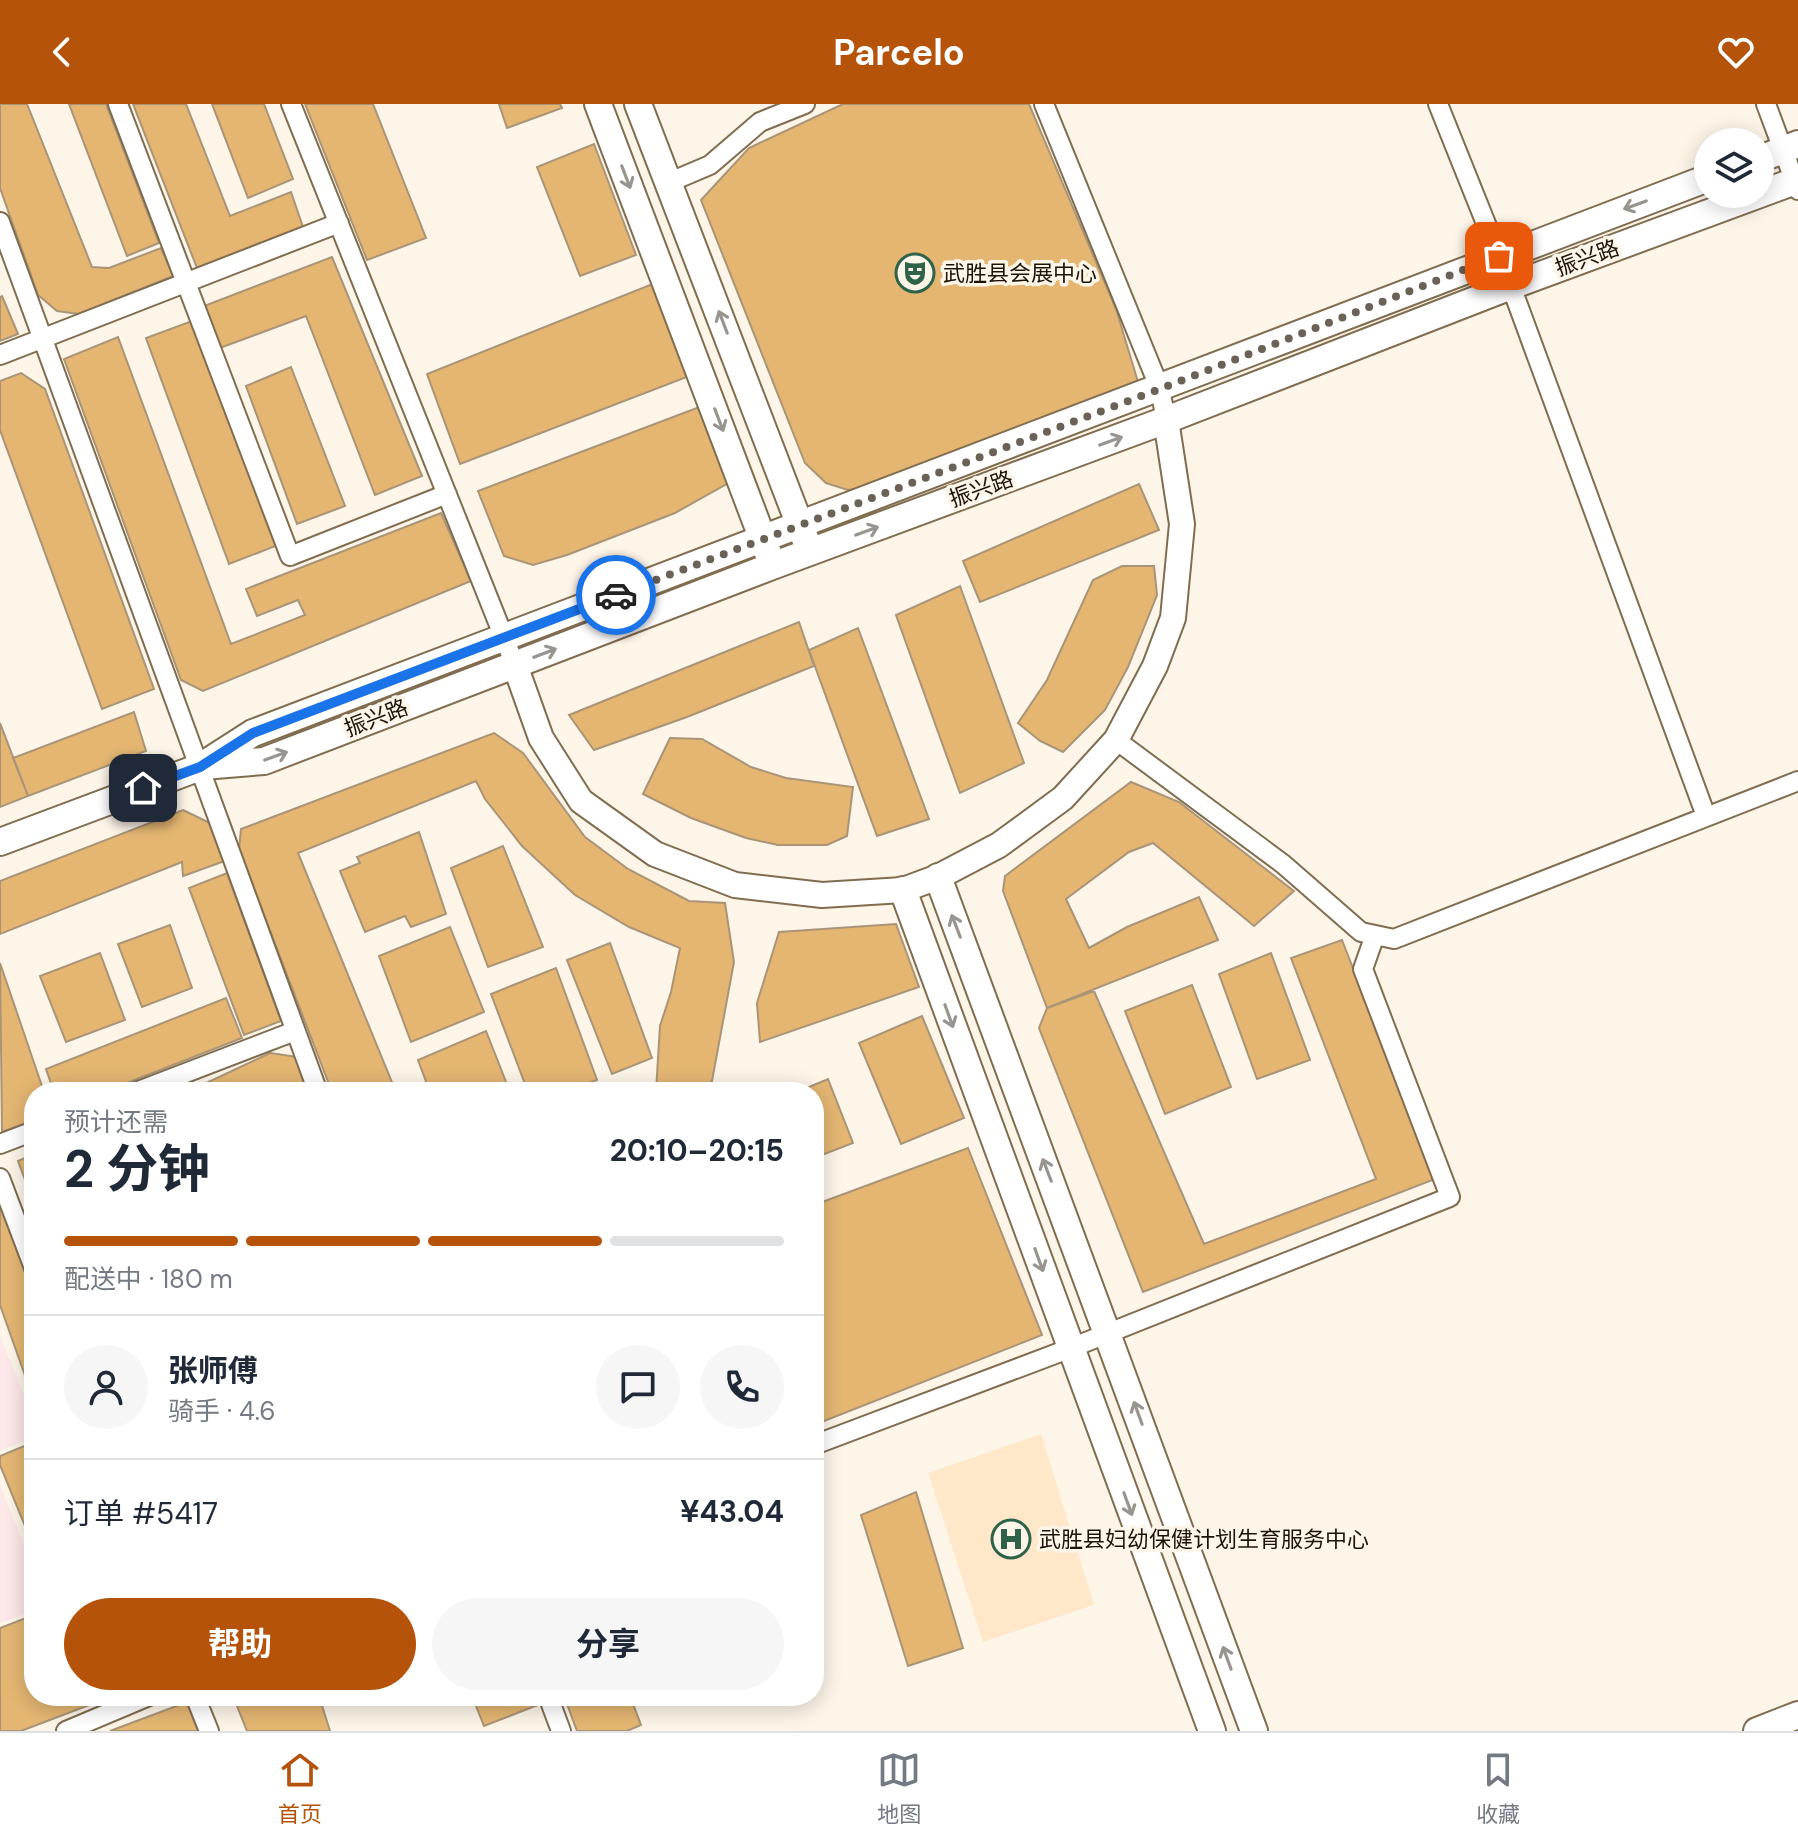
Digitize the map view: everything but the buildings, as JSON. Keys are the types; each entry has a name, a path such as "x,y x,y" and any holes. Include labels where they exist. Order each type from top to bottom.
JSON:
{"main road":[{"path":"598,104 772,566"},
{"path":"638,104 811,552"},
{"name":"振兴路","path":"0,842 200,767 253,733 1694,183"},
{"name":"振兴路","path":"1774,190 1797,184"},
{"name":"振兴路","path":"200,767 264,761 1722,208"},
{"path":"938,877 1254,1731"},
{"path":"903,890 1212,1731"},
{"path":"1757,1731 1798,1715"}],"street":[{"path":"118,104 290,556 447,494"},
{"path":"291,104 515,665 541,738 581,801 655,854 735,885 822,895 903,890 938,877 999,845 1063,798 1116,740 1155,666 1173,618 1182,524 1160,389 1044,104"},
{"path":"670,182 710,165 760,122 805,104"},
{"path":"1438,104 1511,286 1706,816"},
{"path":"1766,104 1780,151 1797,184"},
{"path":"0,222 314,1082"},
{"path":"0,355 339,223"},
{"path":"1116,740 1283,864 1361,932 1394,939 1798,781"},
{"path":"824,1441 1071,1348 1450,1197 1363,969 1375,935"},
{"path":"162,1082 295,1031"},
{"path":"0,1144 24,1135"},
{"path":"0,1178 24,1242"},
{"path":"66,1731 125,1706"},
{"path":"199,1706 209,1731"},
{"path":"552,1706 561,1731"}],"shaded area":[{"path":"0,1336 24,1395 24,1441 0,1451"},
{"name":"武胜县妇幼保健计划生育服务中心","path":"1041,1434 1094,1605 983,1642 928,1473"},
{"path":"0,1486 24,1545 24,1615 0,1623"}],"way so far":[{"path":"616,595 1160,389 1499,256"}],"place":[{"name":"武胜县会展中心","path":"915,273"},
{"name":"武胜县妇幼保健计划生育服务中心","path":"1011,1539"}],"route":[{"path":"143,788 200,767 253,733 616,595"}]}
